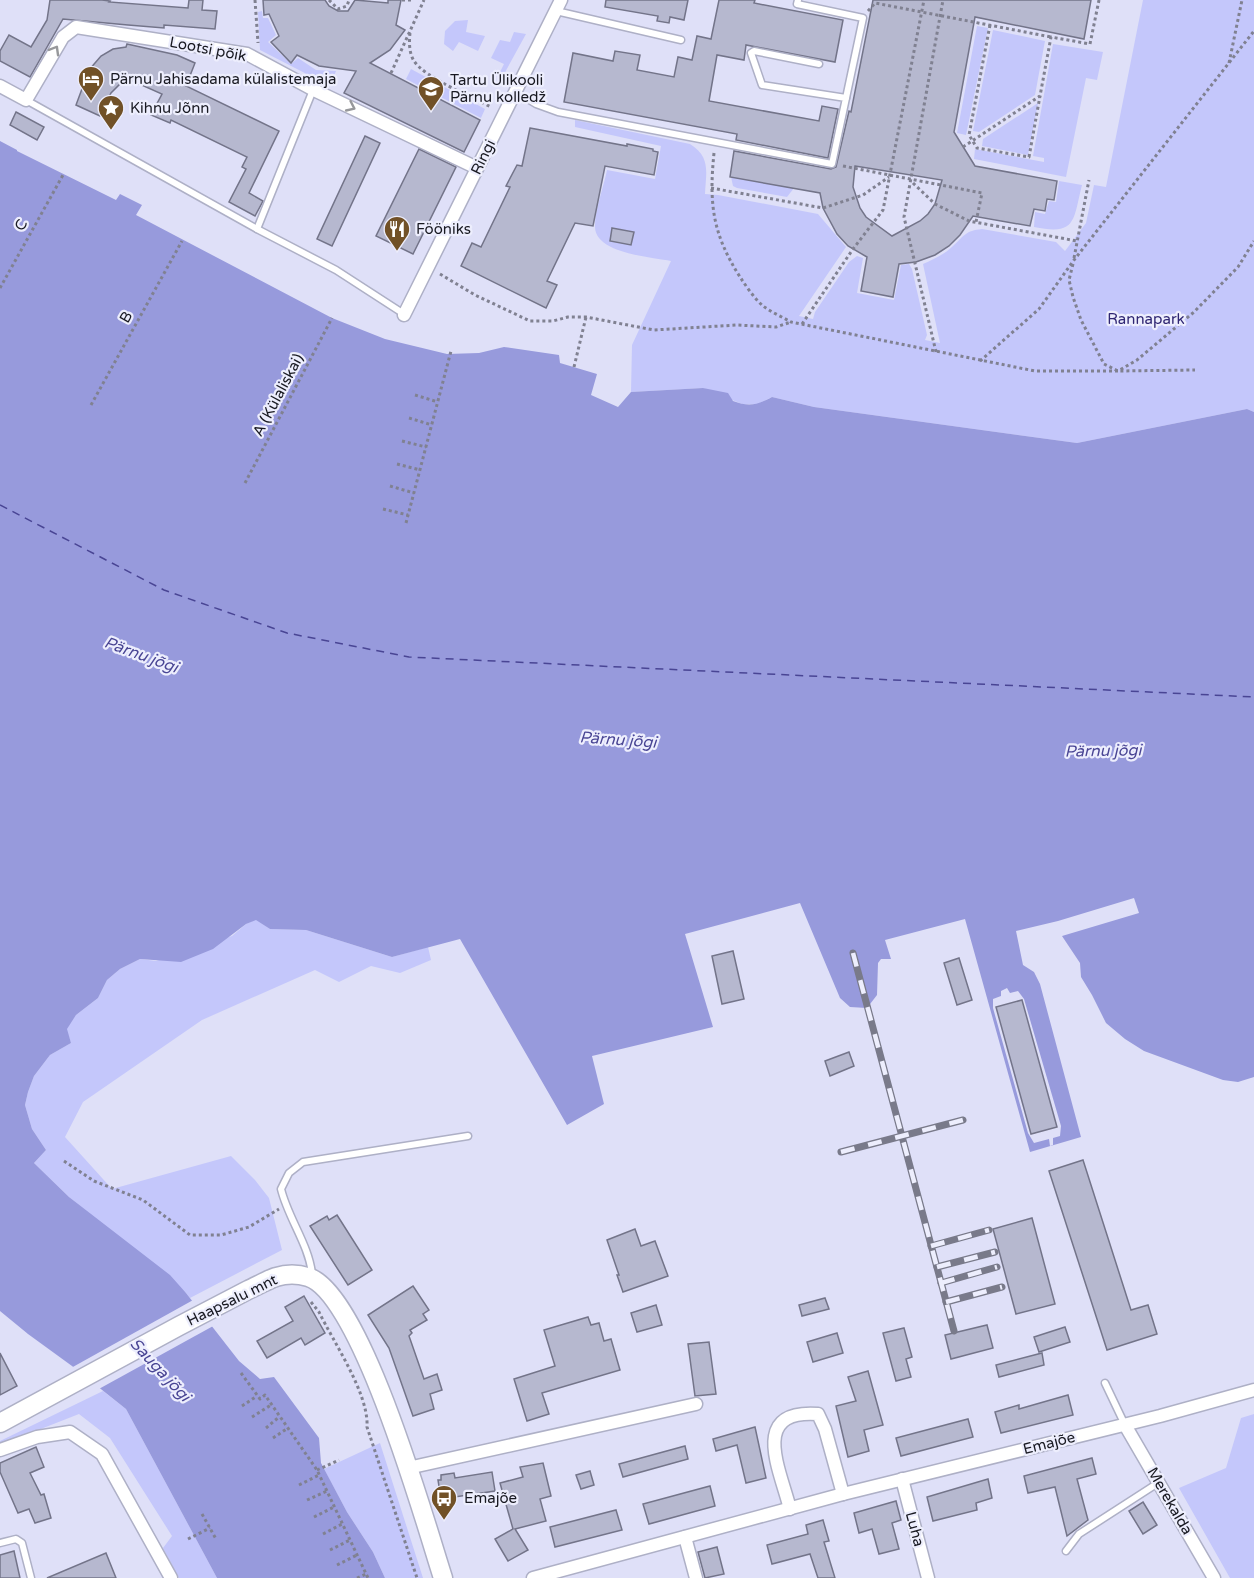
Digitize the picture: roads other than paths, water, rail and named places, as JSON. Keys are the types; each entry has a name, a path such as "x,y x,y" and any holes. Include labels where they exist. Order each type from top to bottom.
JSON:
{"main road":[{"name":"Haapsalu mnt","path":"0,1424 220,1304 276,1277 287,1275 313,1278"},
{"path":"313,1278 331,1294 358,1340 408,1468 443,1578"}],"street":[{"name":"Ringi","path":"404,315 558,6"},
{"name":"Lootsi põik","path":"26,100 63,37 76,27 247,54 314,90 477,168"},
{"path":"0,86 26,100"},
{"name":"Emajõe","path":"534,1578 843,1494 1125,1425 1254,1390"},
{"path":"408,1468 696,1404"},
{"path":"790,1509 774,1448 776,1429 792,1415 818,1414 825,1429 843,1494"},
{"name":"Merekalda","path":"1125,1425 1214,1578"},
{"path":"0,1450 37,1437 70,1432 102,1454 171,1578"},
{"name":"Luha","path":"902,1479 928,1578"},
{"path":"685,1537 696,1578"}],"lane":[{"path":"515,92 536,104 558,112 832,164 861,17 797,4 798,0"},
{"path":"558,6 681,40"},
{"path":"819,64 754,51 751,53 762,85 846,98"},
{"path":"257,229 314,90"},
{"path":"26,100 257,229 336,270 404,315"},
{"path":"313,1278 311,1264 285,1205 281,1189 289,1173 303,1162 468,1136"},
{"path":"1105,1383 1125,1425"},
{"path":"1066,1551 1079,1534 1158,1482"},
{"path":"0,1543 16,1539 22,1543 31,1578"}],"water":[{"path":"0,141 116,200 120,194 142,205 136,215 332,318 385,339 447,354 479,353 504,347 559,355 560,363 597,374 591,395 618,407 631,392 703,388 728,393 733,401 744,404 757,403 772,397 814,407 1077,443 1247,409 1254,412 1254,1077 1238,1082 1223,1080 1144,1051 1106,1023 1081,977 1080,963 1062,936 1139,913 1134,898 1016,931 1023,965 1034,972 1040,984 1081,1137 1030,1152 965,919 885,940 891,959 881,959 878,963 877,995 867,1008 850,1007 840,998 800,903 685,934 713,1027 592,1056 604,1104 567,1125 460,939 392,957 306,930 270,929 256,920 246,924 213,949 181,962 140,959 120,969 107,980 98,998 76,1015 67,1029 71,1043 50,1055 34,1076 25,1105 32,1129 46,1150 34,1163 69,1197 170,1275 239,1361 260,1379 274,1377 319,1438 321,1463 347,1512 373,1552 385,1578 217,1578 126,1409 0,1311"}],"railway":[{"path":"853,953 954,1331"},
{"path":"841,1152 963,1120"},
{"path":"931,1246 989,1230"},
{"path":"937,1267 995,1252"},
{"path":"941,1283 997,1267"},
{"path":"946,1302 1002,1287"}],"place":[{"name":"Pärnu Jahisadama külalistemaja","path":"91,102"},
{"name":"Tartu Ülikooli Pärnu kolledž","path":"431,112"},
{"name":"Kihnu Jõnn","path":"111,131"},
{"name":"Fööniks","path":"397,252"},
{"name":"Emajõe","path":"444,1521"}],"park label":[{"name":"Rannapark","path":"1146,319"}],"water label":[{"name":"Pärnu jõgi","path":"141,655"},
{"name":"Pärnu jõgi","path":"618,740"},
{"name":"Pärnu jõgi","path":"1103,751"},
{"name":"Sauga jõgi","path":"160,1370"}]}
